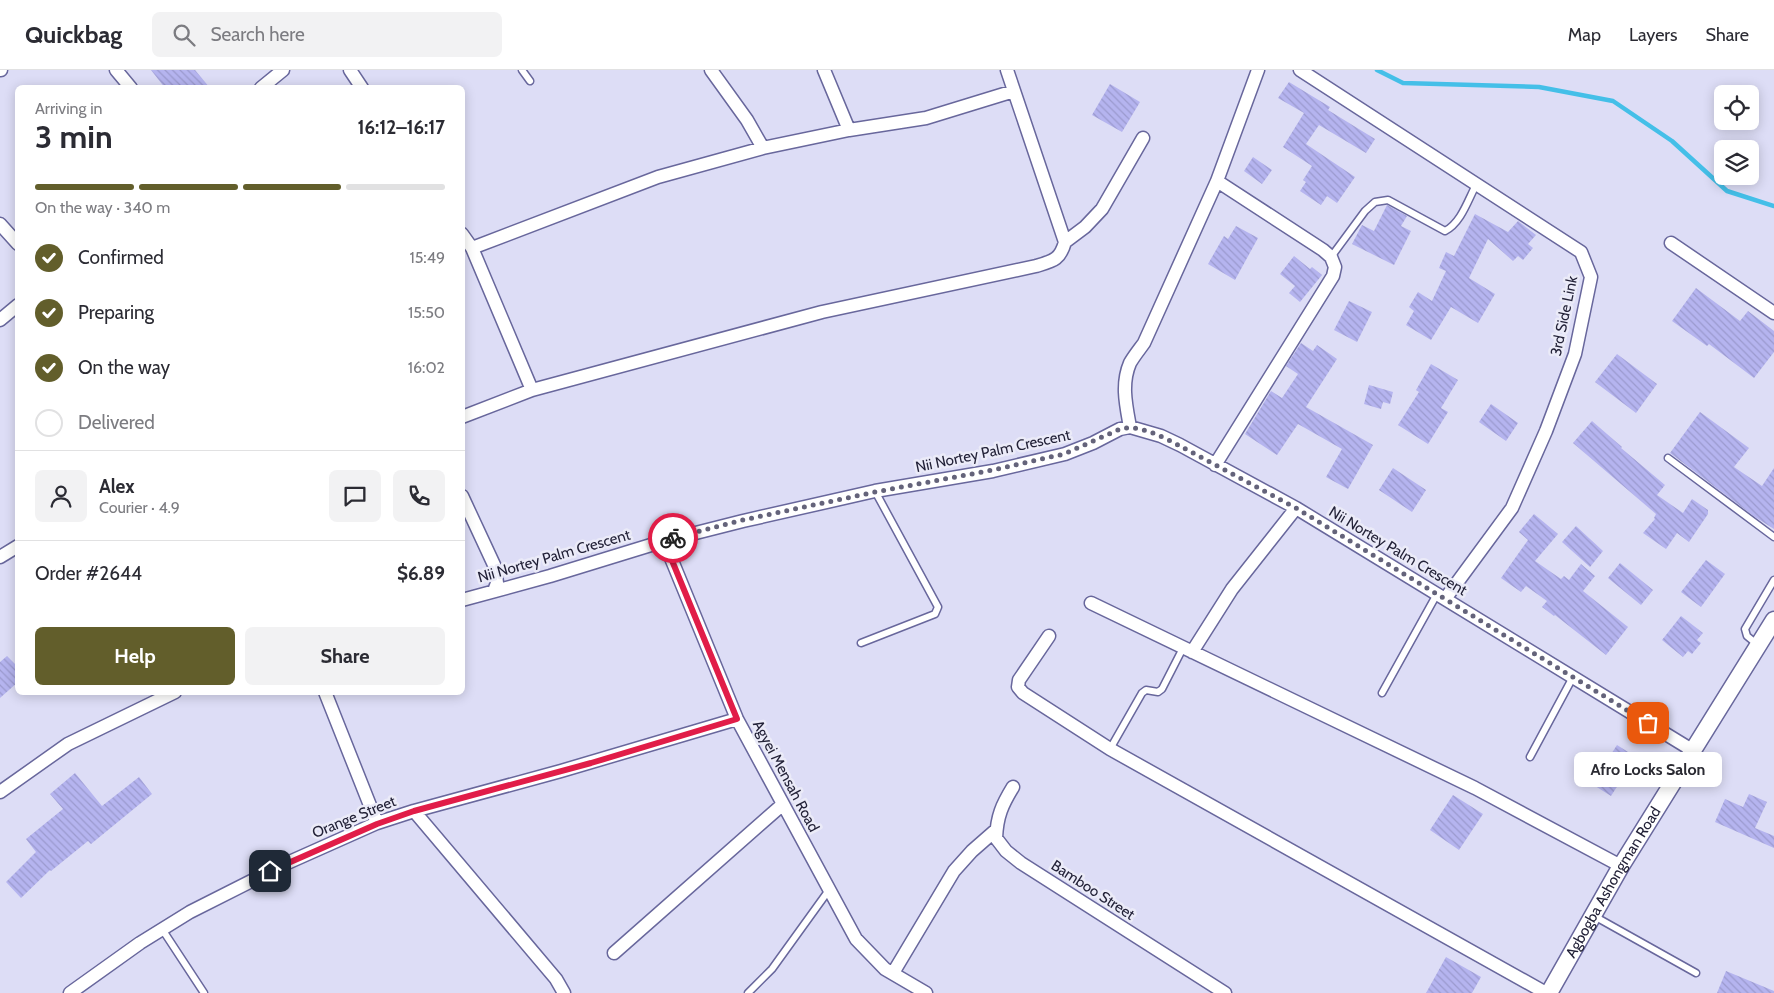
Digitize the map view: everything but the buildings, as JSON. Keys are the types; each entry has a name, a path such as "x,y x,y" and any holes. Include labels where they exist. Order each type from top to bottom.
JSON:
{"street":[{"path":"116,70 128,85"},
{"path":"265,85 283,70"},
{"path":"350,70 360,85"},
{"path":"711,70 748,120 763,148"},
{"path":"824,70 850,130"},
{"path":"465,416 532,390 822,312 1054,261 1063,251 1065,242 1007,70"},
{"path":"1130,427 1125,380 1130,363 1144,343 1217,180 1258,70"},
{"name":"3rd Side Link","path":"1300,70 1581,252 1592,277 1575,354 1546,431 1512,508 1441,596"},
{"path":"472,248 658,178 763,148 850,130 926,118 1014,91"},
{"path":"1065,242 1085,227 1102,209 1143,138"},
{"path":"1215,465 1332,276 1335,267 1331,257 1324,250 1217,180"},
{"path":"0,224 15,241"},
{"path":"465,238 472,248 532,390"},
{"path":"1671,244 1774,313"},
{"path":"0,320 15,308"},
{"name":"Nii Nortey Palm Crescent","path":"465,599 743,520 1064,454 1120,429 1130,427 1161,436 1296,508 1692,750"},
{"path":"465,502 495,567 498,583 494,591"},
{"path":"1188,650 1232,589 1296,508"},
{"name":"Agyei Mensah Road","path":"664,541 737,719 856,940 885,969 926,993"},
{"path":"0,558 15,548"},
{"path":"1091,603 1475,788 1621,866"},
{"name":"Agbogba Ashongman Road","path":"1548,993 1621,866 1774,620"},
{"path":"1049,636 1019,680 1018,687 1023,692 1110,749 1548,993"},
{"path":"0,792 68,744 169,695"},
{"path":"326,695 377,824"},
{"name":"Orange Street","path":"70,993 140,943 212,900 285,864 377,824 414,811 596,762 737,719"},
{"path":"893,973 954,871 972,851 996,830 1002,805 1014,786"},
{"path":"614,953 782,805"},
{"path":"414,811 556,979 564,993"},
{"name":"Bamboo Street","path":"996,830 996,838 1006,851 1021,863 1224,993"}],"lane":[{"path":"522,70 530,81"},
{"path":"1331,257 1365,211 1375,202 1388,200 1445,231 1452,228 1457,222 1476,185"},
{"path":"1668,458 1774,537"},
{"path":"861,643 935,614 938,607 875,492"},
{"path":"1758,646 1747,636 1745,629 1774,580"},
{"path":"1382,693 1441,596"},
{"path":"1110,749 1142,693 1146,690 1158,692 1188,650"},
{"path":"1530,757 1573,676"},
{"path":"748,993 772,969 829,890"},
{"path":"1593,915 1696,973"},
{"path":"162,929 204,993"}],"waterway":[{"path":"1377,70 1403,83 1539,87 1613,101 1672,141 1727,191 1774,206"}],"way so far":[{"path":"673,538 743,520 1064,454 1093,443 1120,429 1130,427 1161,436 1296,508 1520,643 1648,723"}],"place":[{"name":"Afro Locks Salon","path":"1648,723"}],"route":[{"path":"270,871 377,824 414,811 591,763 737,719 664,541 673,538"}]}
